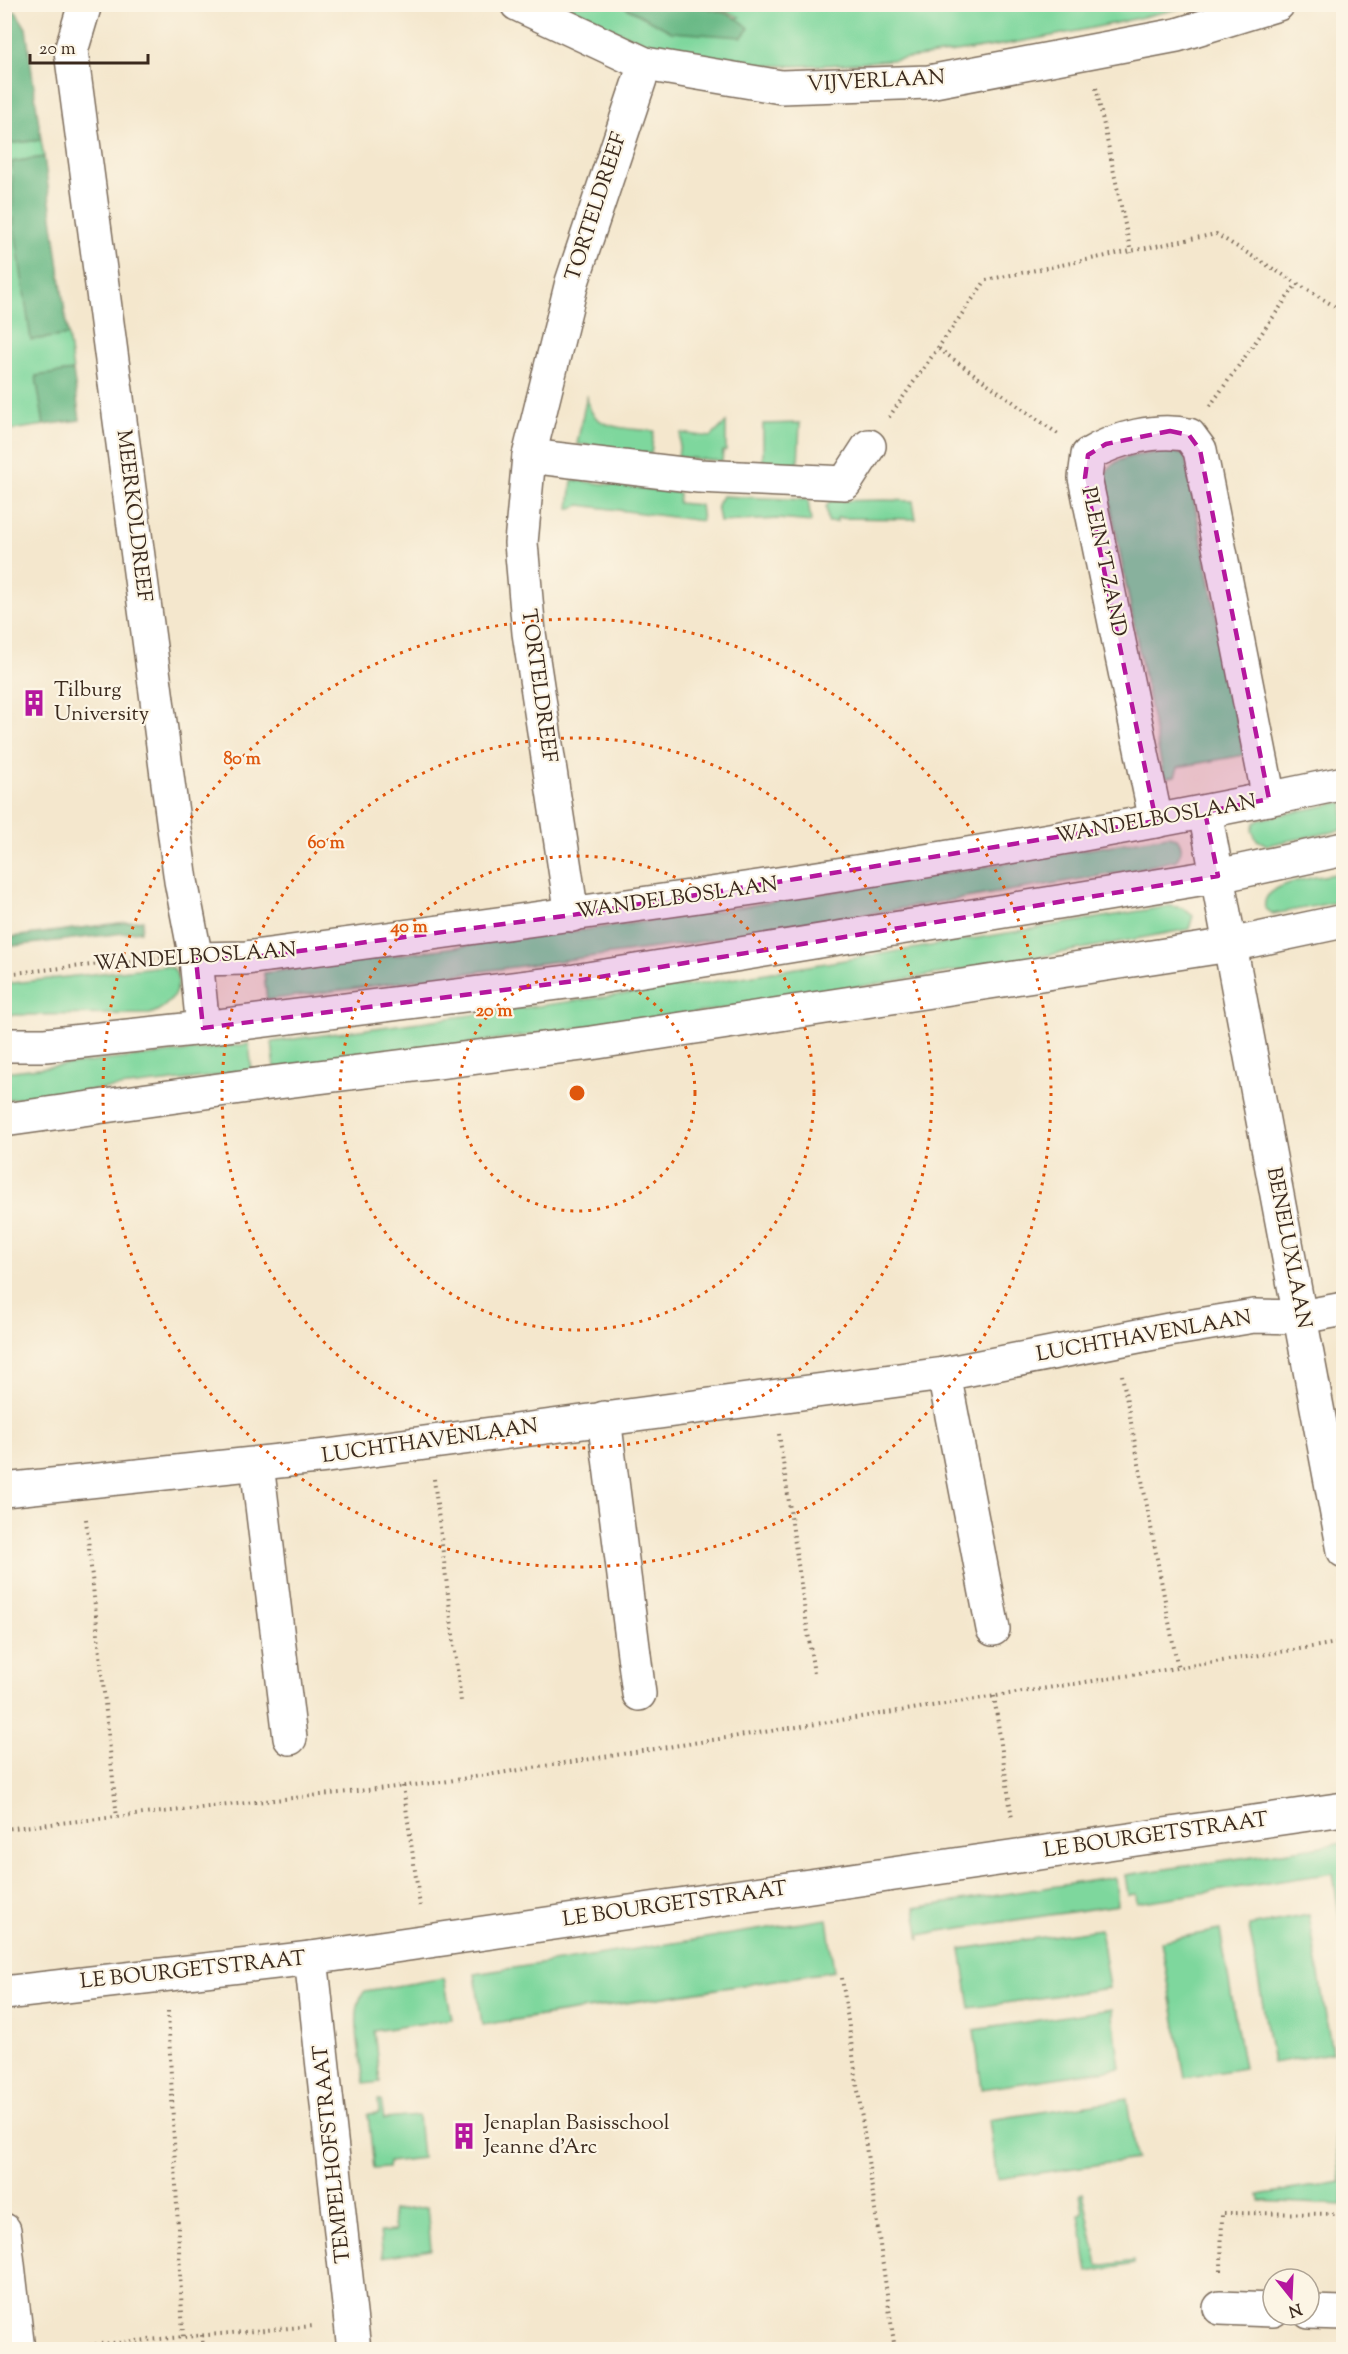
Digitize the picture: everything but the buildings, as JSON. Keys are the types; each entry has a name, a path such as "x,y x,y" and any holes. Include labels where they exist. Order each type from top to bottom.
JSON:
{"street":[{"name":"MEERKOLDREEF","path":"85,4 70,51 179,870 196,959 203,1028"},
{"name":"VIJVERLAAN","path":"517,4 645,64 781,87 929,82 1177,36 1278,4"},
{"name":"TORTELDREEF","path":"572,915 529,633 521,543 529,456 572,282 645,64"},
{"path":"1088,455 1106,444 1170,431 1189,435 1200,450 1269,799"},
{"path":"529,456 699,476 845,483 869,446"},
{"name":"PLEIN 'T ZAND","path":"1088,455 1086,478 1156,821"},
{"name":"WANDELBOSLAAN","path":"196,959 246,958 572,915 946,858 1205,812 1344,783"},
{"name":"BENELUXLAAN","path":"1205,812 1340,1516 1344,1551"},
{"path":"4,1045 45,1045 203,1028 575,981 1218,876 1344,849"},
{"path":"4,1119 591,1043 1230,945 1344,921"},
{"path":"4,1054 45,1045"},
{"name":"LUCHTHAVENLAAN","path":"4,1490 257,1464 944,1374 1254,1316 1301,1317 1344,1309"},
{"path":"944,1374 993,1629"},
{"path":"604,1418 639,1694"},
{"path":"257,1464 290,1738"},
{"name":"LE BOURGETSTRAAT","path":"4,1993 311,1958 1344,1809"},
{"name":"TEMPELHOFSTRAAT","path":"311,1958 352,2336"},
{"path":"4,2230 31,2349"},
{"path":"1220,2308 1261,2310"},
{"path":"1321,2312 1344,2313"}],"path":[{"path":"1088,52 1131,253"},
{"path":"869,446 986,280 1131,253 1216,234 1296,285 1344,312"},
{"path":"1189,435 1296,285"},
{"path":"939,349 1088,455"},
{"name":"WANDELBOSLAAN","path":"4,974 170,957 196,959"},
{"path":"1116,1341 1178,1669"},
{"path":"773,1396 814,1674"},
{"path":"430,1442 461,1701"},
{"path":"82,1482 117,1818"},
{"path":"4,1829 403,1786 1344,1642"},
{"path":"994,1696 1018,1856"},
{"path":"403,1786 425,1942"},
{"path":"842,1978 895,2349"},
{"path":"168,2008 183,2337"},
{"path":"1220,2308 1222,2213 1344,2214"},
{"path":"31,2349 202,2335 352,2336"},
{"path":"202,2335 203,2349"}],"highlighted area":[{"path":"1170,431 1189,435 1200,450 1269,799 1205,812 1218,876 575,981 203,1028 196,959 246,958 572,915 1156,821 1085,478 1088,455 1106,444"}],"green space":[{"path":"672,4 707,8 723,12 749,28 742,37 672,32 621,5"},
{"path":"562,5 621,5 672,32 740,17 710,5 1194,5 1084,30 937,55 796,66 743,64 675,52 625,35"},
{"path":"4,7 16,12 26,28 41,140 6,144"},
{"path":"4,130 6,144 41,140 44,157 12,162 31,340 68,335 73,371 36,376 44,425 5,431"},
{"path":"44,157 68,335 31,340 14,223 12,162"},
{"path":"73,371 80,420 44,425 36,376"},
{"path":"587,395 589,407 602,421 621,428 654,431 651,454 577,444"},
{"path":"726,422 726,451 723,451 722,461 678,457 681,433 711,437"},
{"path":"800,423 798,464 763,463 763,424"},
{"path":"1169,451 1185,455 1244,755 1178,767 1175,776 1164,778 1105,476 1109,468 1123,459"},
{"path":"572,480 679,493 678,503 700,505 702,521 580,505 569,509"},
{"path":"722,496 808,500 811,522 778,519 720,522 717,505"},
{"path":"830,501 913,501 916,519 837,518 837,522 828,522 826,507"},
{"path":"1343,802 1343,830 1267,845 1257,840 1252,831 1254,823 1261,819"},
{"path":"1168,836 1177,838 1181,847 1180,855 1176,860 1129,871 692,943 267,1000 264,973 687,916"},
{"path":"1343,873 1343,901 1273,914 1265,908 1266,899 1282,886 1309,878"},
{"path":"1170,906 1183,908 1193,916 1189,929 1011,962 703,1012 275,1069 272,1042 700,984"},
{"path":"143,920 141,931 5,947 5,938"},
{"path":"164,966 173,968 177,975 177,989 169,1002 150,1014 5,1015 5,984"},
{"path":"249,1044 252,1072 5,1100 4,1072"},
{"path":"1343,1843 1343,1942 1333,1873 1137,1903 1136,1894 1128,1895 1125,1875"},
{"path":"1115,1877 1118,1905 940,1931 920,1935 920,1940 915,1908"},
{"path":"1309,1915 1332,2053 1273,2063 1249,1926"},
{"path":"827,1919 834,1971 482,2025 475,1974"},
{"path":"1100,1929 1109,1988 970,2008 961,1949"},
{"path":"1220,1930 1244,2068 1185,2078 1161,1941"},
{"path":"444,1978 452,2019 374,2031 380,2082 364,2084 357,2009 365,1991"},
{"path":"1112,2009 1120,2068 982,2089 974,2030"},
{"path":"1127,2099 1136,2159 997,2179 989,2120"},
{"path":"378,2100 381,2100 384,2119 418,2116 422,2158 389,2162 388,2168 374,2169 368,2114 379,2113"},
{"path":"1343,2123 1343,2205 1260,2201 1259,2195 1341,2182 1334,2125"},
{"path":"1083,2193 1098,2266 1134,2261 1134,2264 1088,2272 1079,2214 1083,2213 1080,2194"},
{"path":"427,2207 431,2249 383,2257 380,2232 395,2231 392,2211"}],"place":[{"name":"Tilburg University","path":"34,703"},
{"name":"Jenaplan Basisschool Jeanne d'Arc","path":"464,2136"}]}
